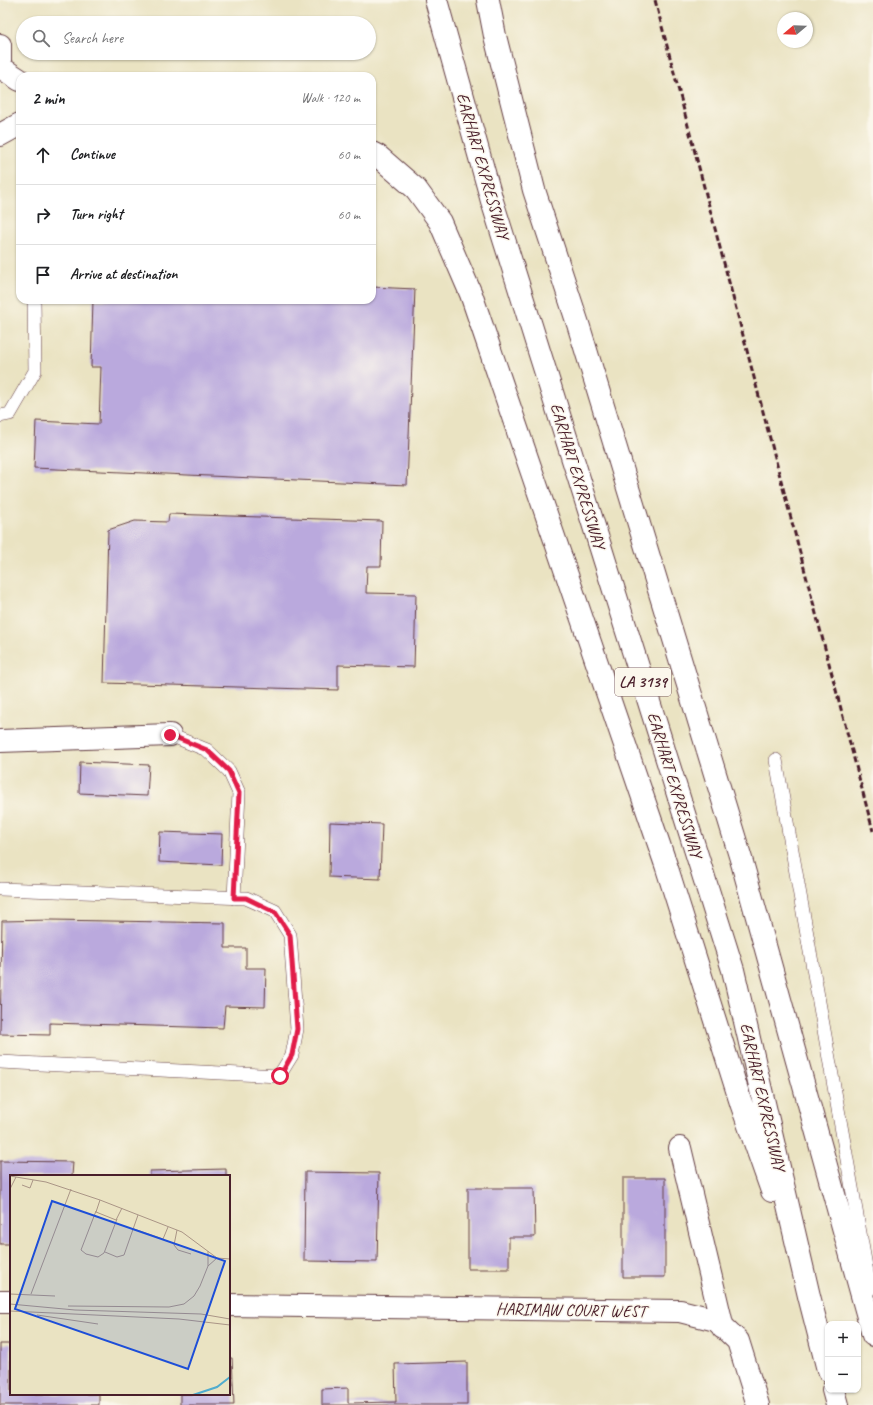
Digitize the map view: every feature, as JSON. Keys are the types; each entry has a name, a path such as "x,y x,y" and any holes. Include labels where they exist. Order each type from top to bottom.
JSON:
{"main road":[{"name":"EARHART EXPRESSWAY","path":"436,0 492,201 733,970 809,1296 825,1358"},
{"name":"LA 3139","path":"488,0 495,36 534,190 578,324 741,859 873,1335"},
{"path":"0,45 0,68 16,78"},
{"path":"0,135 16,126"},
{"path":"376,155 416,189 440,222 471,294 666,865 741,1103 809,1296"},
{"path":"0,742 170,735"},
{"path":"680,1148 723,1328"},
{"name":"HARIMAW COURT WEST","path":"230,1305 680,1311 716,1320 738,1341 758,1405"},
{"path":"834,1393 837,1405"}],"lane":[{"path":"0,416 10,414 35,371 34,304"},
{"path":"170,735 207,750 229,771 239,793 234,898"},
{"path":"776,760 873,1306"},
{"path":"0,889 246,898 275,912 290,935 297,1029 292,1055 280,1076 0,1062"}],"building":[{"path":"376,287 415,289 407,485 34,468 36,421 99,424 101,367 91,367 93,304 376,304"},
{"path":"169,514 382,521 381,566 367,566 366,593 416,594 414,667 338,665 338,690 104,683 108,530 135,521 168,522"},
{"path":"80,762 149,765 147,796 79,793"},
{"path":"330,822 382,824 380,879 329,877"},
{"path":"160,832 222,834 221,865 159,862"},
{"path":"52,920 225,923 225,948 246,948 246,968 266,968 265,1007 225,1006 223,1028 50,1023 50,1035 0,1034 2,921"},
{"path":"0,1161 73,1162 72,1175 10,1175 10,1244 0,1244"},
{"path":"226,1169 226,1175 150,1175 150,1171"},
{"path":"305,1172 379,1173 377,1262 304,1261"},
{"path":"623,1178 665,1178 665,1277 623,1277"},
{"path":"468,1188 534,1188 535,1237 509,1237 509,1269 468,1269"},
{"path":"0,1344 10,1344 10,1395 99,1395 99,1405 0,1405"},
{"path":"230,1358 232,1358 234,1405 180,1405 180,1395 230,1395"},
{"path":"467,1362 467,1405 322,1405 322,1389 348,1388 348,1403 396,1402 395,1364"}],"railway":[{"path":"655,0 873,831"}],"route":[{"path":"170,735 207,750 229,771 239,793 234,898 246,898 275,912 290,935 297,1029 292,1055 280,1076"}]}
